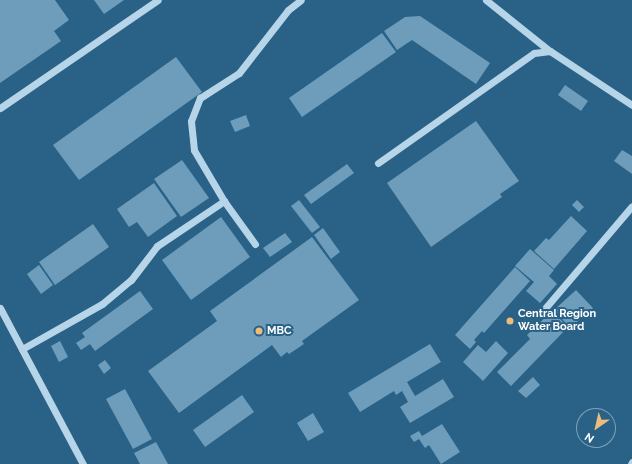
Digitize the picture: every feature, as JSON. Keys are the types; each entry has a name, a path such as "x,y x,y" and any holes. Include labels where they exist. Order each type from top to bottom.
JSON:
{"street":[{"path":"0,108 158,0"},
{"path":"255,244 224,201 194,150 191,121 200,98 239,73 288,10 301,0"},
{"path":"486,0 550,51 632,105"},
{"path":"378,163 534,53 550,51"},
{"path":"22,349 102,304 132,280 156,246 224,201"},
{"path":"541,313 632,206"},
{"path":"0,308 83,464"}],"building":[{"path":"0,0 55,0 69,20 54,31 61,41 0,83"},
{"path":"94,0 124,0 104,14"},
{"path":"420,16 490,63 476,84 412,40 397,50 384,31 405,17"},
{"path":"382,33 396,52 302,117 289,98"},
{"path":"176,57 202,92 79,180 53,145"},
{"path":"565,85 588,101 581,111 558,95"},
{"path":"246,115 250,126 235,132 230,121"},
{"path":"476,121 519,181 500,194 502,197 431,247 387,183"},
{"path":"622,150 632,156 632,174 614,161"},
{"path":"182,160 209,198 181,217 154,179"},
{"path":"347,164 354,173 311,204 304,195"},
{"path":"154,183 177,216 148,237 137,222 129,227 117,209"},
{"path":"299,200 320,227 312,233 291,206"},
{"path":"577,200 584,207 579,212 572,205"},
{"path":"571,216 587,231 554,269 534,251 546,238 549,240"},
{"path":"221,217 250,257 191,300 162,260"},
{"path":"93,224 109,247 55,285 39,262"},
{"path":"323,228 340,252 331,259 314,235"},
{"path":"285,233 292,242 270,257 263,248"},
{"name":"MBC","path":"312,237 359,300 302,341 304,344 289,354 287,352 281,357 272,345 179,413 148,371 217,321 210,311"},
{"path":"530,249 554,270 549,276 557,284 540,303 526,291 534,282 515,266"},
{"path":"39,265 53,285 41,294 27,274"},
{"path":"515,267 530,281 484,333 482,331 474,340 476,342 470,349 455,335"},
{"path":"576,290 593,308 570,328 554,310"},
{"path":"140,291 153,309 95,351 90,344 81,350 76,343 85,337 82,333"},
{"path":"552,311 568,327 511,386 497,372 530,339 527,335"},
{"path":"60,341 68,357 59,362 51,346"},
{"path":"496,341 508,353 483,381 463,362 478,345 486,352"},
{"path":"430,344 441,362 407,382 415,396 443,379 454,397 410,423 400,407 408,402 402,391 396,395 394,391 360,412 348,393"},
{"path":"105,360 111,368 104,374 98,365"},
{"path":"533,377 540,385 526,398 518,391"},
{"path":"125,389 152,439 133,449 106,399"},
{"path":"242,395 254,412 205,447 193,430"},
{"path":"313,413 324,432 308,441 297,423"},
{"path":"442,424 460,452 441,464 429,445 425,448 419,439 414,442 410,436 419,431 422,436"},
{"path":"156,442 168,464 140,464 134,453"}],"place":[{"name":"Central Region Water Board","path":"510,321"},
{"name":"MBC","path":"259,331"}]}
